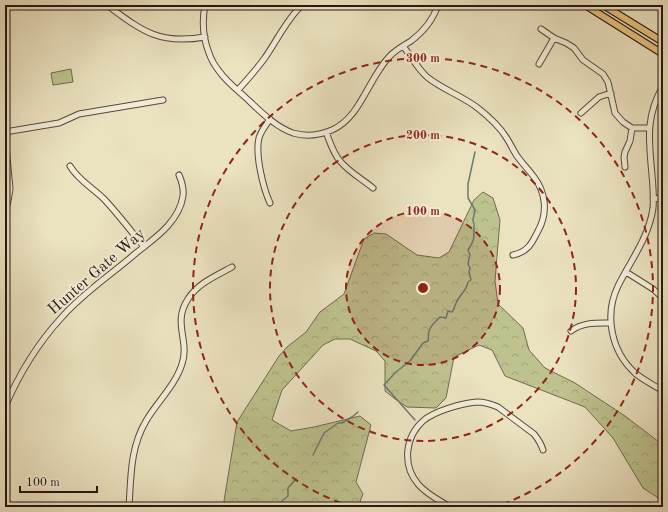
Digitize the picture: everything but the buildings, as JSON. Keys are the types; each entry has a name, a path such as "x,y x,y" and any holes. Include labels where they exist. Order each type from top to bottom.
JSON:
{"main road":[{"path":"585,5 663,54"},
{"path":"603,5 663,42"}],"street":[{"path":"107,5 138,28 151,34 181,40 205,38"},
{"path":"206,5 204,20 205,38 209,53 226,79 280,127 295,134 310,135 326,132 340,125 351,116 388,57 422,32 433,16 438,5"},
{"path":"238,90 252,75 288,22 302,5"},
{"path":"541,29 554,38 574,48 583,60 603,74 608,82 615,113 623,122 632,128 649,128"},
{"path":"539,64 554,38"},
{"path":"403,46 418,67 434,82 478,108 491,119 506,138 516,155 538,182 544,197 543,220 528,247 519,254 513,255"},
{"path":"663,86 657,97 649,128 653,199 651,216 646,233 616,292 613,301 611,323 615,342 626,363 642,379 663,391"},
{"path":"581,113 599,97 611,94"},
{"path":"5,132 58,123 79,114 163,100"},
{"path":"270,119 261,133 258,147 259,163 264,188 270,203"},
{"path":"625,167 624,157 630,141 632,128"},
{"path":"326,132 334,152 340,161 351,172 373,188"},
{"path":"5,136 10,188 5,213"},
{"path":"70,166 74,173 94,189 110,205 144,247"},
{"name":"Hunter Gate Way","path":"5,407 7,395 34,352 63,316 100,283 164,231 173,219 180,208 184,195 183,184 178,175"},
{"path":"653,199 663,198"},
{"path":"129,507 132,461 136,442 146,420 170,386 180,370 182,363 184,350 181,322 187,300 202,283 232,267"},
{"path":"626,272 653,289 663,298"},
{"path":"571,331 580,325 611,323"},
{"path":"450,507 422,489 413,477 408,464 408,448 410,440 419,425 430,416 450,408 470,403 478,402 491,404 498,407 534,434 543,450"}],"green space":[{"path":"71,69 73,82 53,85 51,73"},
{"path":"483,192 493,198 500,220 495,281 498,304 523,328 529,350 545,368 575,383 625,416 663,445 663,501 643,488 613,438 585,407 505,376 492,350 479,345 454,357 446,398 436,408 407,407 385,391 385,361 376,351 350,339 335,339 323,345 282,390 272,420 291,431 360,416 371,425 356,482 363,494 358,507 223,507 237,422 279,356 287,347 306,332 320,312 344,294 364,239 374,233 386,234 417,255 439,258 449,252 474,200"}],"waterway":[{"path":"415,420 384,385 396,372 410,361 423,343 428,341 429,331 434,323 440,317 446,318 448,311 453,311 457,300 466,288 468,282 471,280 469,272 470,268 468,264 470,254 468,250 474,238 473,220 475,210 468,198 468,184 475,152"},
{"path":"313,455 324,433 358,412"},
{"path":"281,507 282,501 288,496 288,488 296,479"}]}
